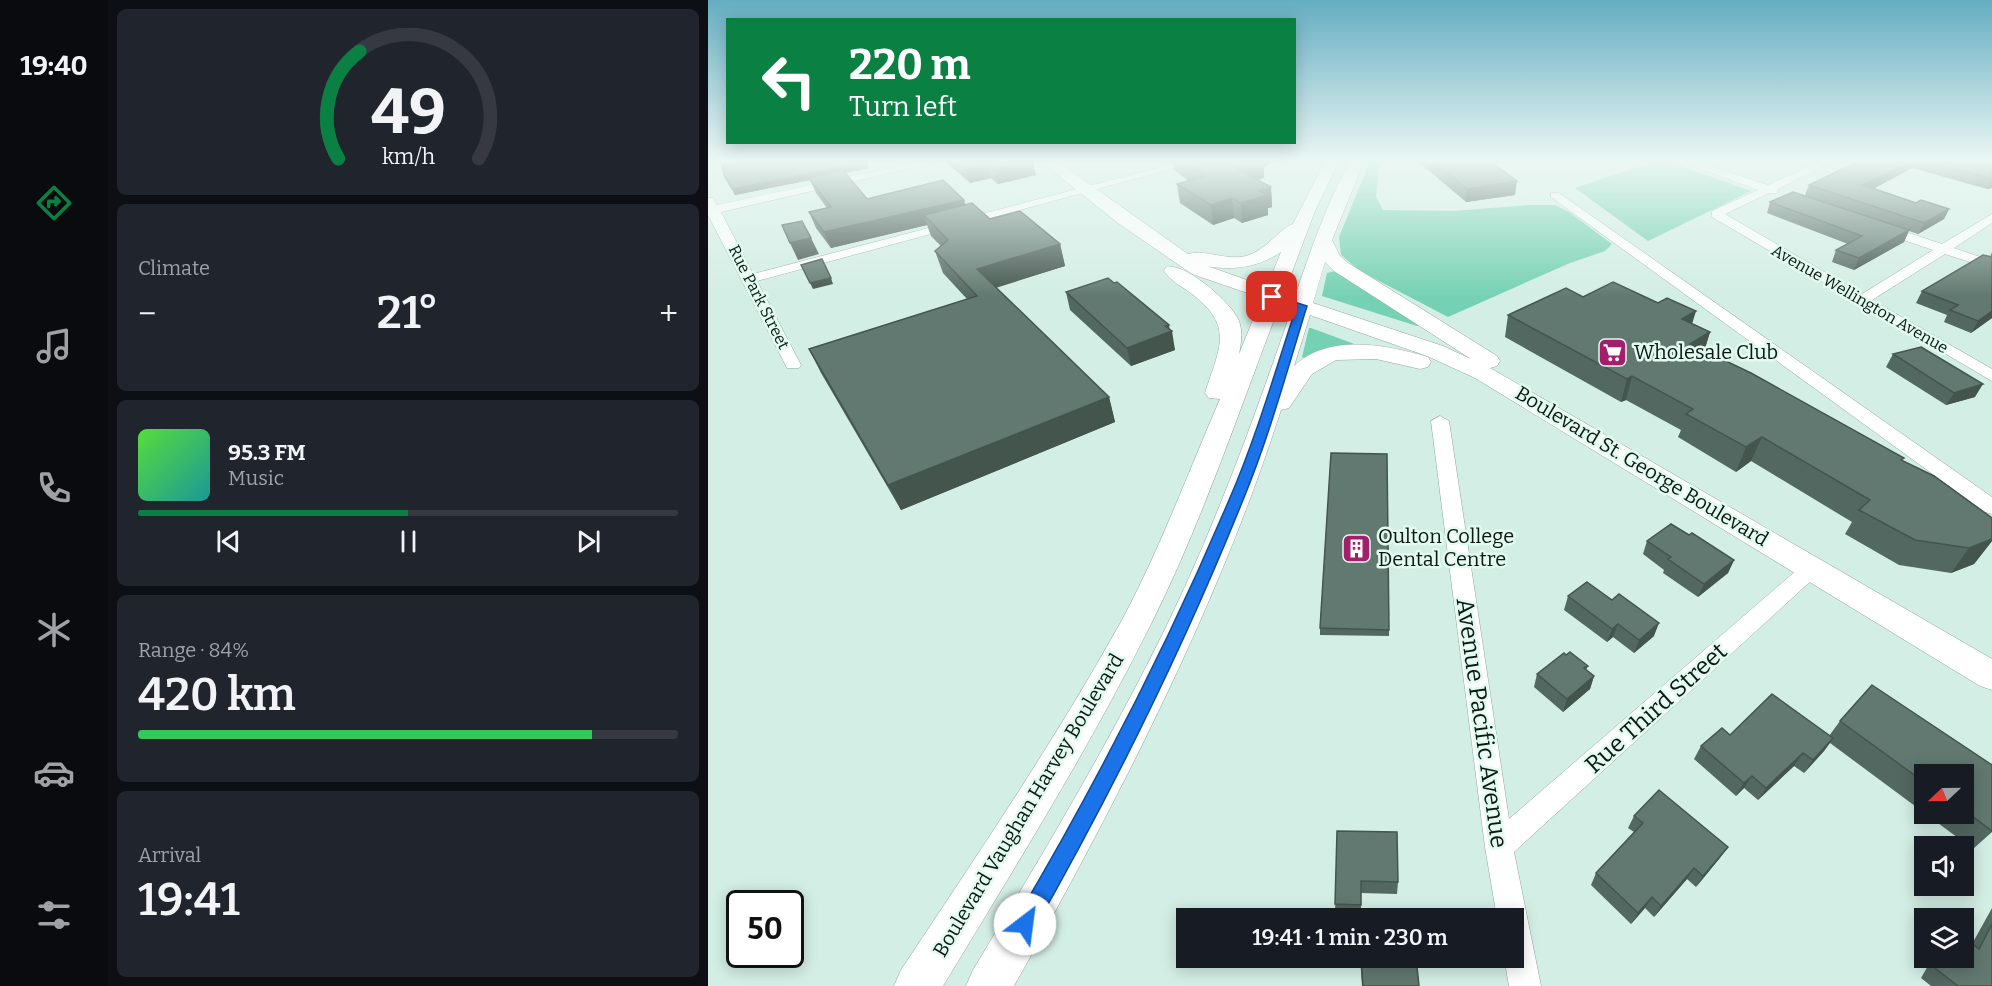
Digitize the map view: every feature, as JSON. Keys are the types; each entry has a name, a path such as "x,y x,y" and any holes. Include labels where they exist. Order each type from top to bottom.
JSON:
{"main road":[{"path":"1106,205 1124,219 1159,235 1195,258 1229,262 1257,259 1276,250 1307,211"},
{"name":"Boulevard Vaughan Harvey Boulevard","path":"917,986 1073,738 1136,623 1174,542 1310,205"},
{"path":"989,986 1085,820 1153,687 1222,535 1261,435 1323,239 1338,205"},
{"path":"1124,219 1152,255 1224,310 1231,328 1230,347 1174,542"},
{"name":"Boulevard St. George Boulevard","path":"1124,219 1199,270 1457,360 1499,381 1992,676"},
{"path":"1323,239 1332,258 1347,271 1453,336 1659,476"},
{"path":"1261,435 1306,367 1337,354 1378,353 1414,360 1475,381 1659,476"}],"street":[{"path":"749,279 1025,205"},
{"path":"1569,205 1992,507"},
{"name":"Avenue Wellington Avenue","path":"1734,205 1716,214 1992,376"},
{"name":"Rue Park Street","path":"710,206 794,365"},
{"path":"1862,300 1992,218"},
{"path":"1866,223 1992,265"},
{"name":"Avenue Pacific Avenue","path":"1440,421 1499,848 1510,908"},
{"name":"Rue Third Street","path":"1499,848 1813,569"},
{"path":"1522,968 1525,986"}],"green space":[{"path":"1352,205 1380,205 1383,210 1453,211 1555,205 1569,212 1612,244 1605,251 1570,263 1448,317 1360,271 1341,255 1339,237"},
{"path":"1598,205 1722,205 1648,241"},
{"path":"1335,271 1422,324 1417,326 1322,296 1327,273"},
{"path":"1309,328 1357,345 1326,349 1304,358 1302,357"}],"building":[{"path":"829,205 942,205 824,232 809,212 831,207"},
{"path":"964,205 974,205 990,219 1020,211 1060,244 977,269 1109,397 888,485 809,349 977,296 935,251 948,240 924,215"},
{"path":"1778,205 1833,205 1909,230 1859,258 1836,250 1862,236"},
{"path":"1870,205 1937,205 1949,209 1924,223"},
{"path":"802,221 811,238 790,243 782,225"},
{"path":"1983,255 1992,257 1992,311 1978,321 1950,310 1958,305 1922,291"},
{"path":"822,259 831,278 810,283 801,265"},
{"path":"1108,278 1114,283 1117,282 1169,325 1165,326 1172,331 1127,348 1066,292"},
{"path":"1613,282 1658,303 1667,298 1696,311 1682,319 1710,332 1690,344 1751,373 1904,458 1901,460 1934,476 1992,518 1992,539 1969,548 1915,540 1859,510 1870,500 1762,437 1746,447 1686,414 1693,409 1632,376 1627,379 1508,315 1566,288 1583,297"},
{"path":"1921,347 1983,384 1954,393 1893,354"},
{"name":"Oulton College Dental Centre","path":"1331,453 1387,454 1389,630 1320,628"},
{"path":"1671,524 1689,535 1692,533 1734,560 1704,584 1647,541"},
{"path":"1587,582 1612,600 1619,594 1659,623 1639,640 1618,624 1612,629 1568,596"},
{"path":"1570,652 1588,666 1584,668 1594,676 1567,699 1537,674 1564,653 1566,655"},
{"path":"1872,685 1992,765 1992,831 1974,818 1974,764 1914,764 1914,775 1840,721"},
{"path":"1772,694 1833,738 1813,760 1803,753 1766,788 1752,776 1744,783 1701,746 1722,728 1730,735"},
{"path":"1659,790 1728,847 1703,876 1694,868 1661,906 1652,897 1638,913 1596,873 1643,823 1634,816"},
{"path":"1337,831 1397,832 1398,882 1361,881 1361,905 1335,904"},
{"path":"1992,924 1992,986 1958,986 1935,968 1974,968 1974,945 1979,949"},
{"path":"1362,968 1417,968 1419,986 1363,986"}],"place":[{"name":"Wholesale Club","path":"1613,352"},
{"name":"Oulton College Dental Centre","path":"1357,548"}],"route":[{"path":"1025,924 1085,820 1153,687 1237,499 1261,435 1302,306 1272,297"}]}
